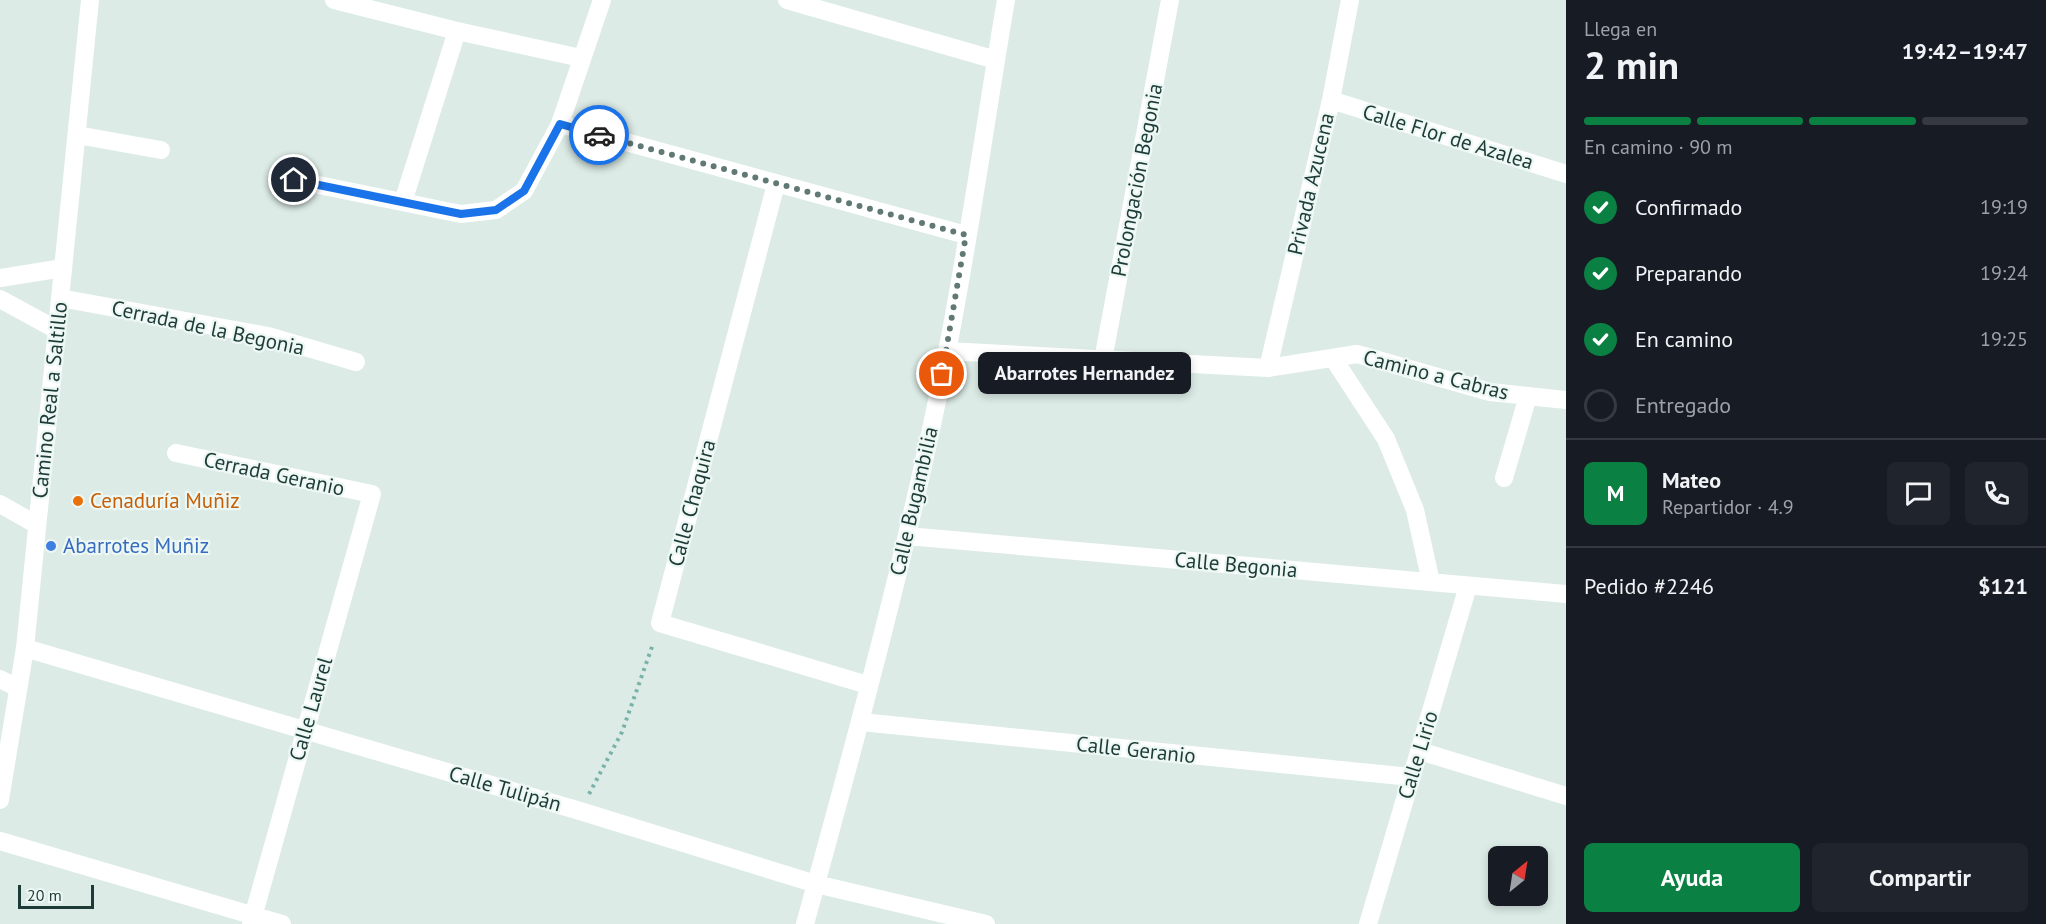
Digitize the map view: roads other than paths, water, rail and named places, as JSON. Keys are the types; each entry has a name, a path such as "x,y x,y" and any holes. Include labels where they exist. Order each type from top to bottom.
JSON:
{"street":[{"name":"Camino Real a Saltillo","path":"0,800 25,648 90,0"},
{"path":"334,0 457,31 581,58"},
{"path":"294,180 461,214 496,210 524,191 560,124 602,0"},
{"path":"787,0 996,60"},
{"name":"Calle Bugambilia","path":"805,924 861,722 868,685 907,536 947,351 1006,0"},
{"name":"Prolongación Begonia","path":"1103,360 1170,0"},
{"name":"Privada Azucena","path":"1268,368 1331,100 1350,0"},
{"path":"403,202 457,31"},
{"name":"Calle Flor de Azalea","path":"1331,100 1566,174"},
{"path":"560,124 966,235"},
{"path":"77,135 161,150"},
{"name":"Calle Chaquira","path":"776,184 660,623 868,685"},
{"path":"0,278 63,268"},
{"path":"0,298 57,330"},
{"name":"Cerrada de la Begonia","path":"60,298 268,336 356,362"},
{"name":"Camino a Cabras","path":"947,351 1268,368 1357,354 1490,392 1566,400"},
{"path":"1333,358 1386,439 1415,510 1431,582"},
{"path":"1504,478 1528,396"},
{"name":"Cerrada Geranio","path":"176,453 372,494"},
{"name":"Calle Laurel","path":"252,920 372,494"},
{"path":"0,504 37,525"},
{"name":"Calle Begonia","path":"907,536 1566,594"},
{"name":"Calle Lirio","path":"1368,924 1468,586"},
{"name":"Calle Tulipán","path":"25,648 580,811 816,884 986,924"},
{"path":"0,678 18,688"},
{"name":"Calle Geranio","path":"861,722 1411,777"},
{"path":"1420,751 1566,796"},
{"path":"0,841 252,920 282,924"}],"place":[{"name":"Abarrotes Hernandez","path":"942,374"},
{"name":"Cenaduría Muñiz","path":"78,501"},
{"name":"Abarrotes Muñiz","path":"51,546"}]}
